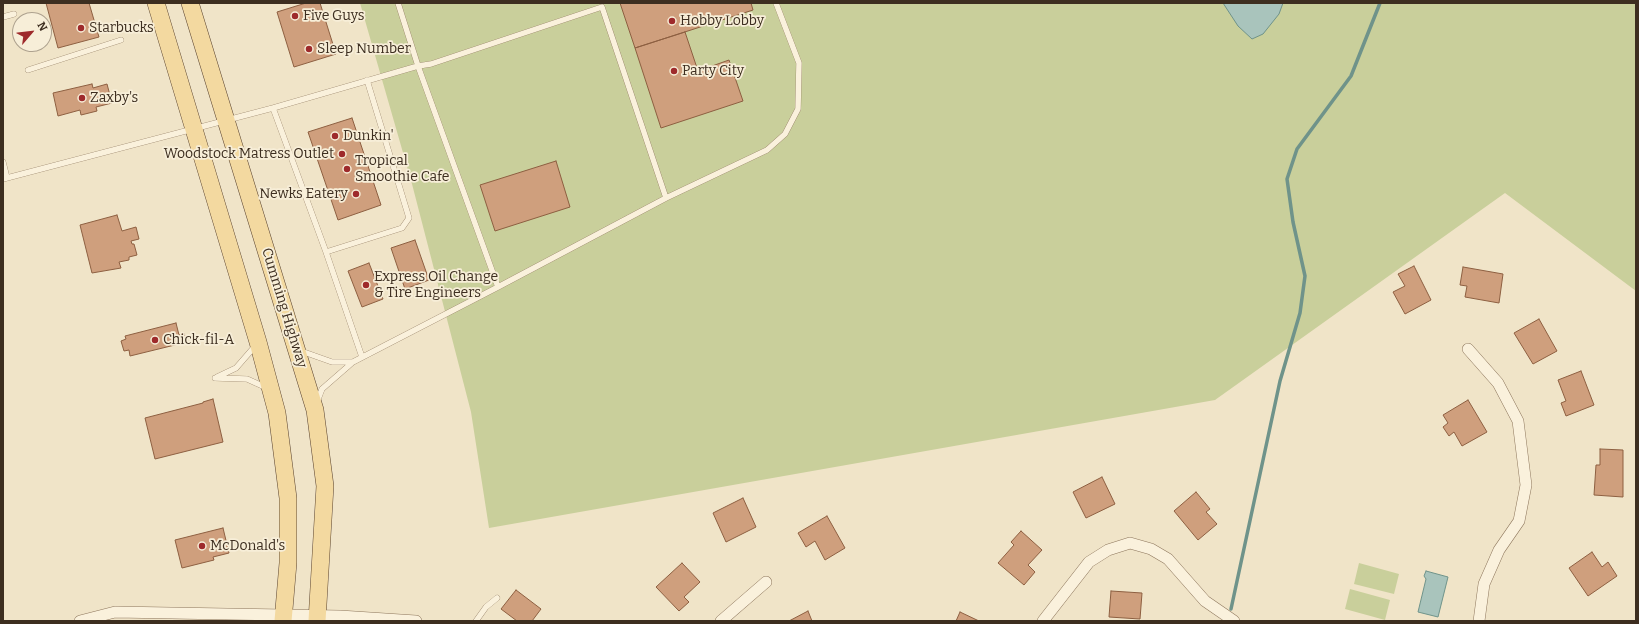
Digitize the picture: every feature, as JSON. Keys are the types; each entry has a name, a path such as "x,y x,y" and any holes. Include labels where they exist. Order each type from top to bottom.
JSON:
{"main road":[{"path":"156,3 258,342 277,413 288,498 288,563 284,618"},
{"name":"Cumming Highway","path":"190,3 315,410 325,486 317,619"}],"street":[{"path":"1468,349 1498,384 1518,421 1526,485 1519,521 1499,550 1484,584 1480,621"},
{"path":"1043,621 1089,562 1108,550 1130,543 1151,549 1168,559 1205,601 1234,621"},
{"path":"721,621 766,582"},
{"path":"80,621 115,612 416,621"}],"lane":[{"path":"398,3 418,66 498,287"},
{"path":"315,410 322,389 353,362 666,198 767,150 785,134 798,109 798,63 776,3"},
{"path":"3,162 5,179 225,119 273,108 418,66 432,64 601,5 666,198"},
{"path":"28,70 121,40"},
{"path":"326,252 402,228 409,218 367,80"},
{"path":"273,108 326,252 362,357"},
{"path":"258,342 236,368 215,378 247,379 271,391"},
{"path":"297,349 312,356 332,362 353,362"},
{"path":"476,621 486,606 496,598"}],"green space":[{"path":"360,3 1636,3 1636,291 1505,193 1215,400 489,528 471,412 412,184"},
{"path":"1359,563 1399,574 1394,594 1354,584"},
{"path":"1350,589 1390,600 1385,620 1345,609"}],"water":[{"path":"1223,3 1283,3 1279,14 1263,34 1252,39 1238,26"},
{"path":"1426,571 1448,577 1438,617 1418,612 1426,579 1424,576"}],"building":[{"path":"46,3 89,3 99,37 58,48 52,26 52,12 48,12"},
{"path":"306,3 320,3 336,54 294,67 277,12"},
{"name":"Hobby Lobby","path":"620,3 751,3 753,10 635,48"},
{"path":"685,32 698,71 729,60 743,101 661,128 635,48"},
{"name":"Zaxby's","path":"92,84 93,88 107,84 112,103 96,107 97,111 81,115 80,110 58,116 53,93"},
{"path":"352,118 381,205 338,220 308,132"},
{"path":"556,161 570,207 495,231 480,185"},
{"path":"117,215 122,231 136,227 139,239 131,241 132,244 134,244 137,255 129,257 129,260 119,262 121,268 92,273 80,225"},
{"path":"415,240 429,280 405,289 391,248"},
{"name":"Express Oil Change & Tire Engineers","path":"369,263 383,299 362,307 348,271"},
{"path":"1414,266 1431,300 1405,314 1393,292 1405,286 1398,274"},
{"path":"1463,267 1503,274 1499,303 1465,297 1467,286 1460,285"},
{"path":"1539,319 1557,351 1533,364 1514,333"},
{"name":"Chick-fil-A","path":"176,323 179,335 184,333 187,342 130,356 129,350 124,351 121,341 126,339 125,336"},
{"path":"1581,371 1594,405 1566,416 1561,403 1566,401 1558,380"},
{"path":"213,399 223,442 155,459 145,418"},
{"path":"1468,400 1487,432 1462,446 1454,432 1449,436 1443,427 1448,423 1443,415"},
{"path":"1600,449 1623,450 1623,497 1594,495 1596,465 1600,465"},
{"path":"1102,477 1115,504 1086,518 1073,492"},
{"path":"1196,492 1210,509 1206,512 1217,524 1198,540 1174,511"},
{"path":"743,498 756,527 726,542 713,513"},
{"path":"827,516 845,548 825,560 815,541 806,547 798,533"},
{"name":"McDonald's","path":"223,528 229,553 213,557 214,560 182,568 175,540"},
{"path":"1021,531 1042,550 1028,565 1035,572 1024,585 998,563 1014,545 1011,542"},
{"path":"1592,552 1602,567 1608,562 1617,576 1588,596 1569,568"},
{"path":"682,563 700,582 684,597 689,602 679,611 656,587"},
{"path":"516,590 541,609 532,621 517,621 501,609"},
{"path":"1111,591 1142,593 1140,619 1109,617"},
{"path":"808,611 812,621 789,621"},
{"path":"960,612 979,621 956,621"}],"waterway":[{"path":"1231,609 1280,381 1300,313 1305,276 1293,222 1287,179 1297,149 1351,76 1380,3"}],"place":[{"name":"Five Guys","path":"295,16"},
{"name":"Hobby Lobby","path":"672,21"},
{"name":"Starbucks","path":"81,28"},
{"name":"Sleep Number","path":"309,49"},
{"name":"Party City","path":"674,71"},
{"name":"Zaxby's","path":"82,98"},
{"name":"Dunkin'","path":"335,136"},
{"name":"Woodstock Matress Outlet","path":"342,154"},
{"name":"Tropical Smoothie Cafe","path":"347,169"},
{"name":"Newks Eatery","path":"356,194"},
{"name":"Express Oil Change & Tire Engineers","path":"366,285"},
{"name":"Chick-fil-A","path":"155,340"},
{"name":"McDonald's","path":"202,546"}]}
